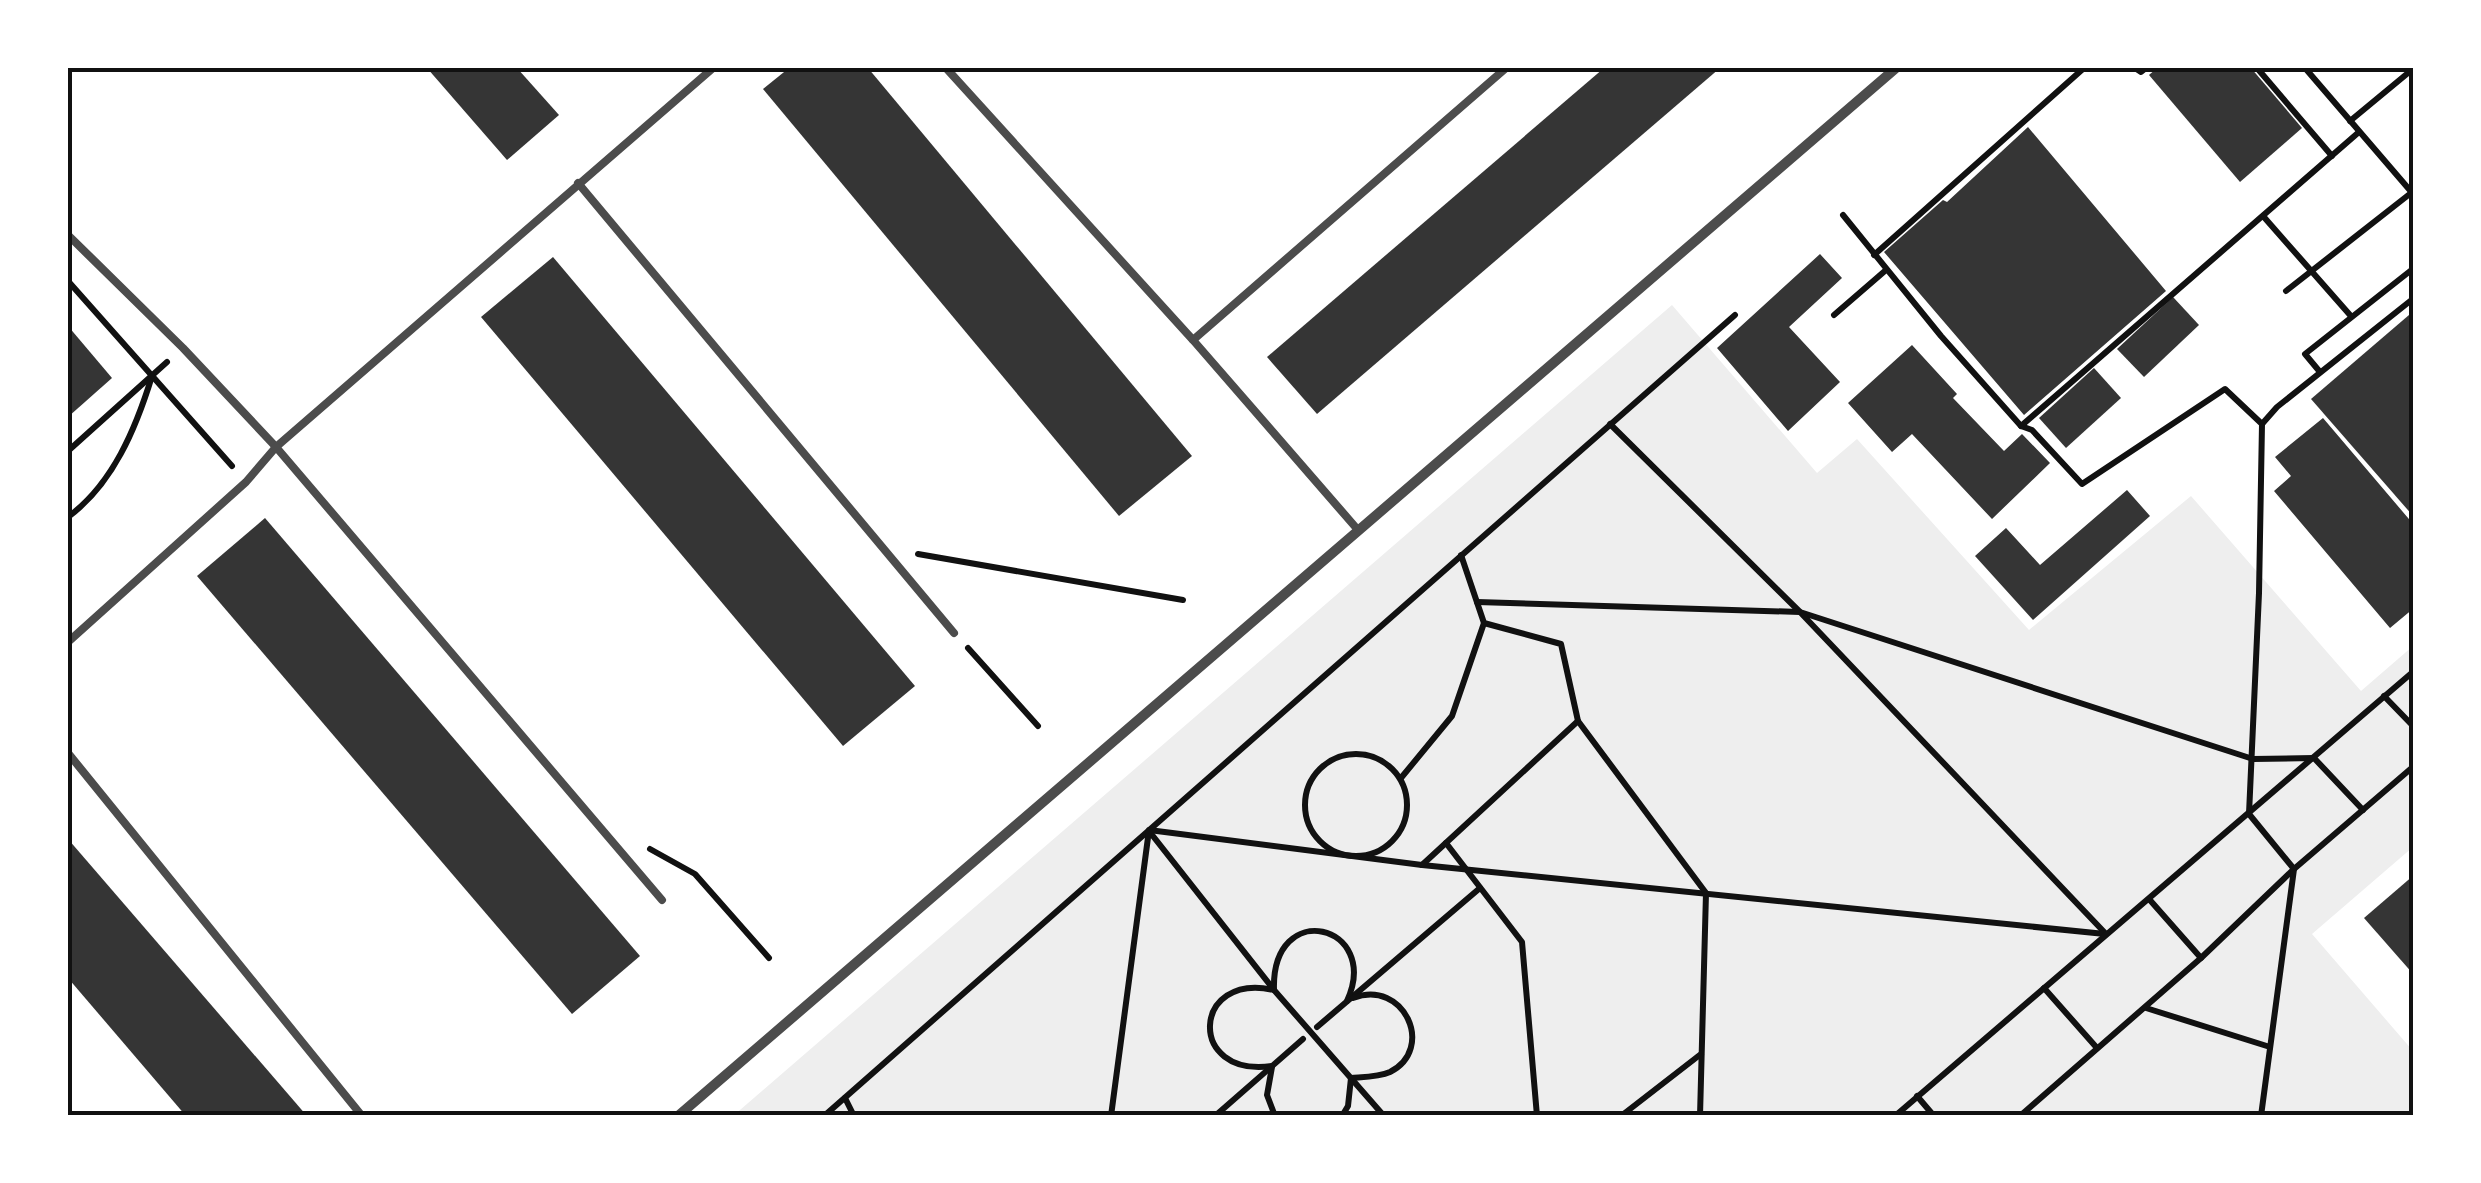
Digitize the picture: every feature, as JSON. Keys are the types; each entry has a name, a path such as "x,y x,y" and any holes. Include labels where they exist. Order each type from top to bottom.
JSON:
{"street":[{"path":"678,1116 1896,68"}],"lane":[{"path":"68,642 246,482 276,447 713,68"},
{"path":"946,68 1193,340 1358,530"},
{"path":"1193,340 1506,68"},
{"path":"578,183 954,632"},
{"path":"68,234 276,447 662,900"},
{"path":"68,753 362,1116"}],"path":[{"path":"1874,255 1956,188 2084,68"},
{"path":"2135,68 2141,72 2146,68"},
{"path":"2258,68 2332,156"},
{"path":"2286,291 2412,194 2305,68"},
{"path":"2350,120 2408,73"},
{"path":"2021,426 2139,318 2359,132"},
{"path":"1843,215 2021,426 2032,430 2082,484 2226,389 2262,424"},
{"path":"2263,216 2350,315"},
{"path":"2320,372 2305,354 2414,268"},
{"path":"1834,315 1886,270"},
{"path":"68,280 246,482"},
{"path":"2261,1116 2294,869 2249,814 2262,424 2276,407 2414,298"},
{"path":"824,1116 1735,315"},
{"path":"68,452 183,348"},
{"path":"68,517 106,479 138,420 153,375"},
{"path":"1610,424 1800,612 2106,934"},
{"path":"883,548 1183,600"},
{"path":"1401,778 1452,716 1484,622 1461,555"},
{"path":"1477,602 1800,612 2253,759 2314,758 2363,810"},
{"path":"1484,622 1560,644 1578,720 1706,892 1700,1116"},
{"path":"954,632 1038,726"},
{"path":"1894,1116 2414,671"},
{"path":"2384,696 2414,727"},
{"path":"1422,865 1578,720"},
{"path":"1356,753 1374,756 1401,778 1408,809 1404,826 1388,846 1372,854 1355,856 1324,846 1312,832 1305,797 1322,766 1356,753"},
{"path":"2020,1116 2414,766"},
{"path":"1149,830 1422,865 2106,934"},
{"path":"1149,830 1274,990 1384,1116"},
{"path":"1112,1116 1149,830"},
{"path":"634,840 695,874 769,958"},
{"path":"1446,843 1522,942 1537,1116"},
{"path":"1317,1026 1480,888"},
{"path":"2149,899 2201,958"},
{"path":"1274,990 1275,961 1281,948 1292,938 1314,931 1337,938 1352,955 1356,969 1348,1000"},
{"path":"1272,1066 1252,1069 1232,1064 1214,1045 1210,1031 1212,1016 1228,993 1251,986 1274,990"},
{"path":"2044,988 2097,1048"},
{"path":"1348,1000 1370,994 1394,1000 1404,1010 1412,1032 1403,1062 1390,1072 1351,1078"},
{"path":"2144,1007 2270,1047"},
{"path":"1215,1116 1303,1039"},
{"path":"1621,1116 1702,1054"},
{"path":"1272,1066 1268,1096 1275,1116"},
{"path":"1342,1116 1348,1106 1351,1078"},
{"path":"1917,1096 1934,1116"},
{"path":"845,1098 854,1116"}],"shaded area":[{"path":"1672,305 1817,473 1857,439 2029,630 2191,496 2361,691 2413,646 2413,847 2312,934 2413,1051 2413,1115 733,1116"}],"building":[{"path":"427,68 517,68 559,115 507,160"},
{"path":"789,68 868,68 1192,456 1119,516 763,89"},
{"path":"1604,68 1720,68 1317,414 1267,357"},
{"path":"2157,68 2251,68 2302,128 2240,182 2149,75"},
{"path":"2028,127 2166,291 2024,415 1884,252 1943,200 1947,202"},
{"path":"1820,254 1842,278 1789,327 1840,382 1788,431 1717,348"},
{"path":"553,257 915,686 843,746 481,317"},
{"path":"2173,297 2199,325 2144,377 2117,349"},
{"path":"2409,315 2414,320 2414,517 2311,399"},
{"path":"68,326 112,378 68,417"},
{"path":"1912,345 1957,394 1953,398 2004,451 2022,434 2050,463 1992,519 1912,434 1892,452 1848,403"},
{"path":"2094,368 2121,398 2066,448 2039,418"},
{"path":"2323,418 2414,525 2414,608 2390,628 2274,491 2291,476 2275,457"},
{"path":"2127,490 2150,516 2033,620 1975,556 2006,528 2040,565"},
{"path":"265,518 640,956 572,1014 197,576"},
{"path":"68,839 307,1116 186,1116 68,978"},
{"path":"2414,875 2414,975 2364,918"}]}
